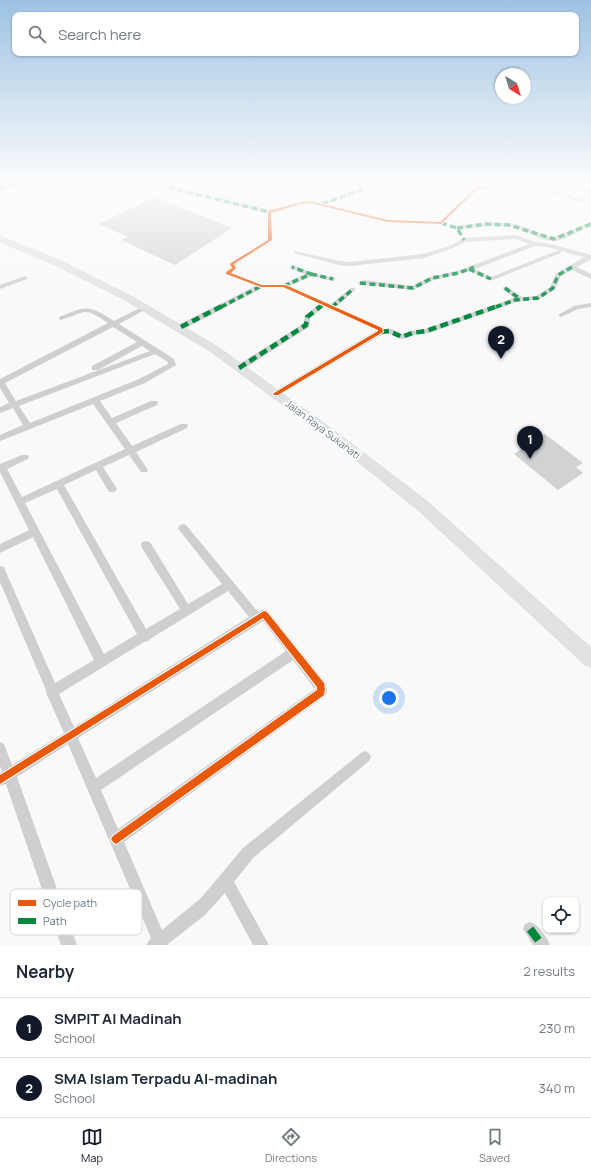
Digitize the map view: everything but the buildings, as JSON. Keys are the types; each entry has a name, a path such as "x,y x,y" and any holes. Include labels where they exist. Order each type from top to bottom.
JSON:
{"main road":[{"name":"Jalan Raya Sukahati","path":"0,239 58,263 143,306 181,328 276,394 384,475 427,510 591,659"}],"street":[{"path":"270,227 270,240 232,264 234,268 228,273 261,286 284,286 311,274"},
{"path":"454,227 465,227"},
{"path":"518,227 552,239 570,234 584,227"},
{"path":"457,228 464,240"},
{"path":"296,252 339,264 350,264 424,256 451,247 464,240 516,237 559,252 589,259"},
{"path":"360,283 364,282 413,288 432,278 459,273 536,244 589,259"},
{"path":"469,269 491,279 559,252"},
{"path":"276,394 381,332 389,331 402,337 414,332 426,331 470,314 520,299 538,298 553,288 558,275 589,259"},
{"path":"292,267 311,274 333,279"},
{"path":"572,267 591,277"},
{"path":"0,287 25,278"},
{"path":"181,328 261,286"},
{"path":"284,286 380,329 381,332"},
{"path":"505,288 520,299"},
{"path":"332,307 353,289"},
{"path":"239,368 306,325 307,317 323,304"},
{"path":"561,315 576,307 591,305"},
{"path":"28,426 0,382 126,318 143,306"},
{"path":"0,438 149,378 172,365 171,361 156,351 88,309 61,318"},
{"path":"66,383 142,342"},
{"path":"0,410 66,383 156,351"},
{"path":"95,400 144,470"},
{"path":"111,422 154,403"},
{"path":"20,501 184,426"},
{"path":"25,457 1,467 102,661"},
{"path":"97,465 112,489"},
{"path":"58,484 145,637"},
{"path":"183,528 256,619"},
{"path":"0,549 34,532"},
{"path":"146,545 187,611"},
{"path":"0,570 51,692 94,787 136,889"},
{"path":"51,692 145,637 229,585"},
{"path":"4,777 72,736 264,614 293,653 321,686 322,690 320,694 116,839"},
{"path":"94,787 293,653"},
{"path":"0,748 4,777 48,889"},
{"path":"142,904 158,944 204,904 248,853 365,757"},
{"path":"225,880 261,945"},
{"path":"530,929 542,945"},
{"path":"66,935 70,945"}],"marked path":[{"path":"454,227 457,228 464,240"},
{"path":"457,228 464,227"},
{"path":"520,227 550,239 564,236 584,227"},
{"path":"284,286 311,274 292,267"},
{"path":"360,283 364,282 413,288 432,278 459,273 474,267"},
{"path":"381,332 389,331 402,337 412,333 426,331 515,300 538,298 553,288 558,275 572,267"},
{"path":"469,269 491,279"},
{"path":"311,274 333,279"},
{"path":"181,327 261,286"},
{"path":"505,288 520,299"},
{"path":"332,307 353,289"},
{"path":"239,368 306,325 307,317 323,304"},
{"path":"530,929 542,945"}],"cycle path":[{"path":"270,227 270,240 232,264 234,268 228,273 261,286 284,286 380,329 381,332 276,394"},
{"path":"0,780 264,614 321,686 321,692 116,839"}],"place":[{"name":"SMA Islam Terpadu Al-madinah","path":"501,359"},
{"name":"SMPIT Al Madinah","path":"530,459"}]}
